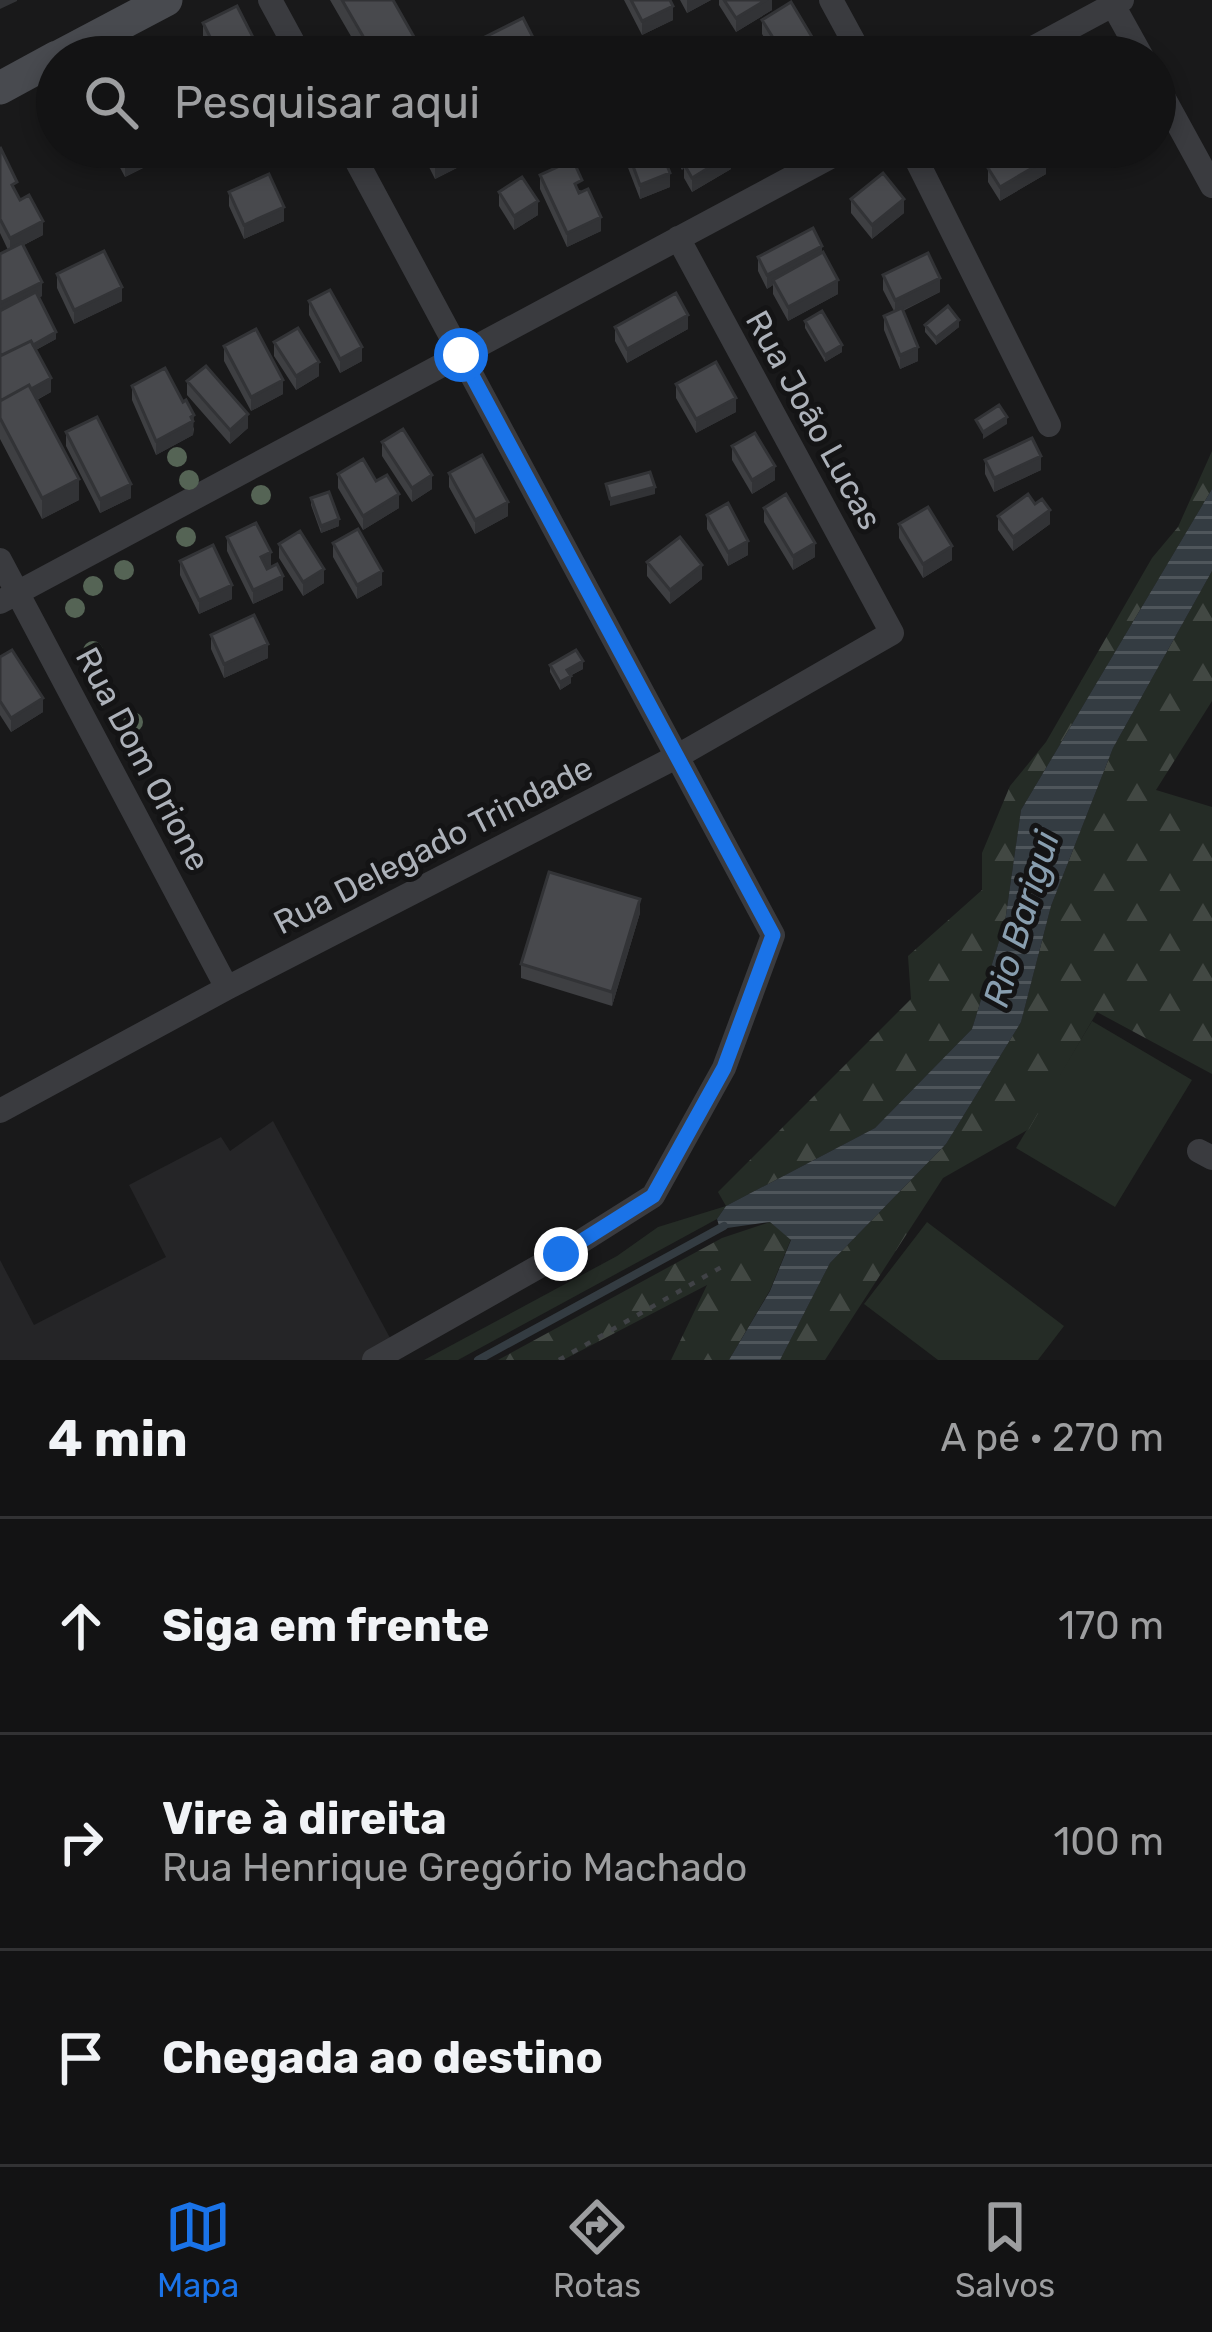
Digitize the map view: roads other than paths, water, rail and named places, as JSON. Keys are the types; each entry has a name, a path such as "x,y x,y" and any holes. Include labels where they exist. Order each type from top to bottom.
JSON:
{"main road":[{"path":"97,36 166,0"},
{"path":"0,88 36,68"}],"street":[{"path":"270,0 290,36"},
{"path":"832,0 851,36"},
{"path":"1055,36 1118,2 1133,36"},
{"path":"1176,120 1212,186"},
{"path":"360,168 773,935 724,1068 653,1196 374,1360"},
{"path":"9,597 810,168"},
{"path":"920,168 1049,425"},
{"name":"Rua João Lucas","path":"678,238 892,633"},
{"name":"Rua Dom Orione","path":"0,560 9,597 227,988"},
{"name":"Rua Delegado Trindade","path":"0,1111 227,988 678,756 892,633"}],"water":[{"name":"Rio Barigui","path":"1212,489 1212,571 1113,748 1051,906 1021,1022 946,1144 830,1263 780,1360 729,1360 770,1291 791,1240 770,1222 720,1229 717,1219 726,1206 875,1128 972,1029 1005,922 1021,810"}],"waterway":[{"path":"478,1360 724,1226"}]}
